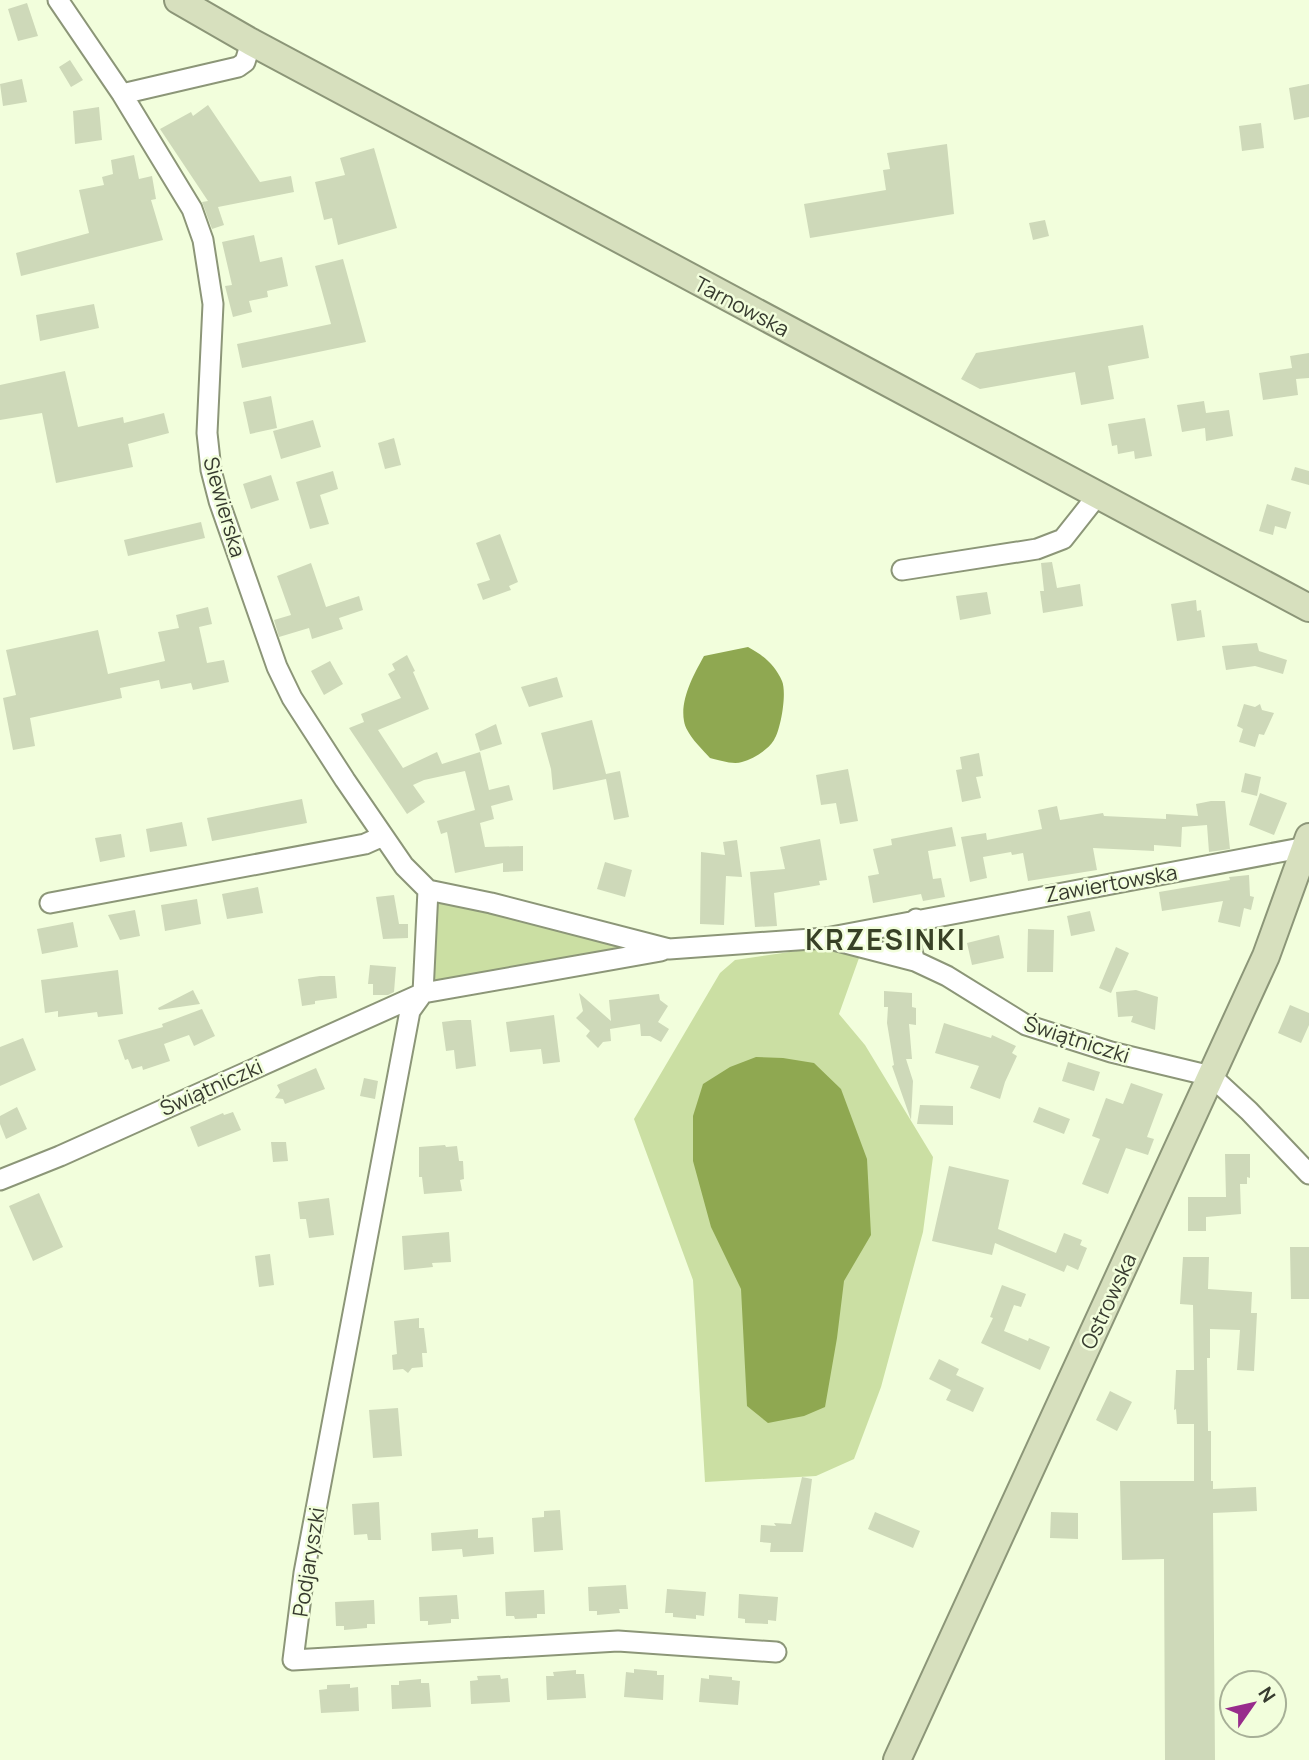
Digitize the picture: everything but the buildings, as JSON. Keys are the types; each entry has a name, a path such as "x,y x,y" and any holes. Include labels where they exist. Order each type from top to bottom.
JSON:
{"street":[{"name":"Siewierska","path":"58,0 121,94 192,209 203,240 213,304 207,433 211,470 219,501 277,667 292,698 383,836 404,866 428,890"},
{"name":"Tarnowska","path":"178,0 251,42 1309,608"},
{"path":"121,94 238,67 245,62 251,42"},
{"path":"902,570 1037,549 1053,544 1063,539 1097,496"},
{"path":"50,903 365,844 383,836"},
{"name":"Zawiertowska","path":"916,919 1307,842"},
{"name":"Ostrowska","path":"897,1760 1266,956 1307,842"},
{"path":"423,993 428,890"},
{"name":"Świątniczki","path":"428,890 491,903 669,949"},
{"path":"915,961 909,934 916,919"},
{"name":"Świątniczki","path":"0,1180 60,1156 423,993 669,949 826,938 916,919"},
{"name":"Świątniczki","path":"826,938 915,961 947,976 1026,1025 1111,1052 1211,1076"},
{"name":"Podjaryszki","path":"423,993 410,1011 304,1573 293,1660 618,1641 776,1653"},
{"path":"1211,1076 1249,1111 1309,1174"}],"shaded area":[{"path":"748,647 768,661 782,681 784,702 777,735 764,751 746,761 734,763 710,758 694,741 685,726 683,713 689,687 704,656"},
{"path":"449,898 636,950 431,983 431,907"},
{"path":"831,946 859,958 839,1014 865,1045 933,1157 923,1232 881,1387 854,1459 816,1476 705,1482 693,1280 634,1119 720,973 735,960"},
{"path":"756,1057 814,1063 841,1089 867,1159 871,1235 844,1281 825,1407 804,1416 768,1423 747,1406 741,1289 711,1227 693,1161 693,1116 703,1084 730,1067"}],"district":[{"name":"KRZESINKI","path":"886,939"}]}
